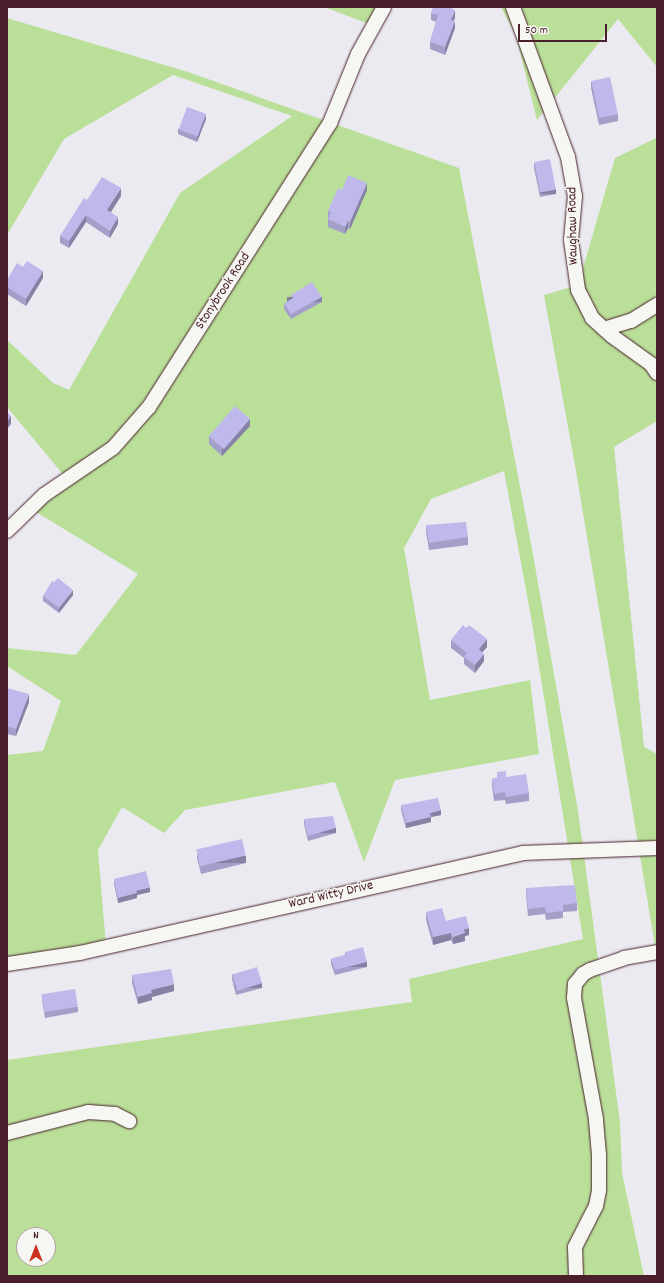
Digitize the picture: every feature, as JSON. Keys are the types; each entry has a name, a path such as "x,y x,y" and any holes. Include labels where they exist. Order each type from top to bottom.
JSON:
{"street":[{"name":"Stonybrook Road","path":"7,531 44,495 113,448 149,407 330,123 358,54 384,7"},
{"name":"Waughaw Road","path":"513,7 568,157 574,196 571,240 578,290 592,318 604,329 651,364 657,373"},
{"path":"604,329 632,321 657,305"},
{"name":"Ward Witty Drive","path":"7,964 80,954 523,853 657,848"},
{"path":"576,1276 575,1246 597,1201 599,1155 596,1119 574,998 575,984 583,974 590,970 624,958 657,952"},
{"path":"7,1133 88,1112 115,1114 129,1121"}],"green space":[{"path":"324,7 383,7 374,26"},
{"path":"501,7 657,7 657,67 618,19 537,120 516,36"},
{"path":"7,18 188,72 459,168 532,549 578,811 620,1122 622,1173 644,1276 7,1276 7,1060 412,1002 409,979 583,939 531,617 504,471 431,499 404,548 430,700 530,680 539,754 395,780 364,862 335,782 185,810 164,833 122,807 98,850 106,946 7,962 7,755 43,751 61,701 7,666 7,648 76,655 138,574 31,509 67,479 7,407 7,340 53,383 69,390 180,193 292,116 173,75 64,139 7,235"},
{"path":"657,126 657,421 614,447 644,747 657,754 657,958 576,471 544,295 578,285 615,158 656,138"}],"building":[{"path":"433,7 448,7 455,10 451,20 455,21 445,47 430,42 438,15 431,13"},
{"path":"610,77 618,114 599,118 591,81"},
{"path":"187,107 206,114 198,136 179,130"},
{"path":"550,159 556,189 540,192 534,162"},
{"path":"348,175 367,183 350,222 348,221 345,227 328,219 331,212 328,211 338,188 342,190"},
{"path":"102,177 121,188 107,210 118,217 110,231 86,215 69,241 60,236 84,198 87,200"},
{"path":"27,261 43,271 26,299 7,287 7,280 17,263 23,267"},
{"path":"312,282 322,297 291,314 284,304 293,298 291,295"},
{"path":"235,406 250,419 224,449 209,436"},
{"path":"7,412 11,416 7,421"},
{"path":"466,522 468,537 429,543 426,525"},
{"path":"58,578 73,590 59,608 43,596 52,581 54,582"},
{"path":"463,625 466,628 469,625 487,639 479,649 484,654 475,665 464,657 467,653 451,640"},
{"path":"7,688 29,694 16,729 7,726"},
{"path":"506,771 506,777 526,774 529,793 506,797 505,792 494,794 492,779 497,778 497,772"},
{"path":"438,798 441,810 430,813 431,817 406,823 401,805"},
{"path":"333,816 336,828 308,836 304,819"},
{"path":"242,839 246,856 200,866 196,850"},
{"path":"146,871 150,887 136,891 137,893 118,898 114,879"},
{"path":"575,885 577,903 563,905 563,911 546,913 545,907 528,909 526,888"},
{"path":"442,908 446,921 466,916 469,928 464,929 465,933 453,937 451,933 433,937 426,912"},
{"path":"363,947 367,962 335,970 331,959 346,955 345,952"},
{"path":"257,967 262,983 237,991 232,975"},
{"path":"171,969 174,984 151,990 152,993 138,997 132,975"},
{"path":"75,989 78,1007 44,1012 41,994"}]}
